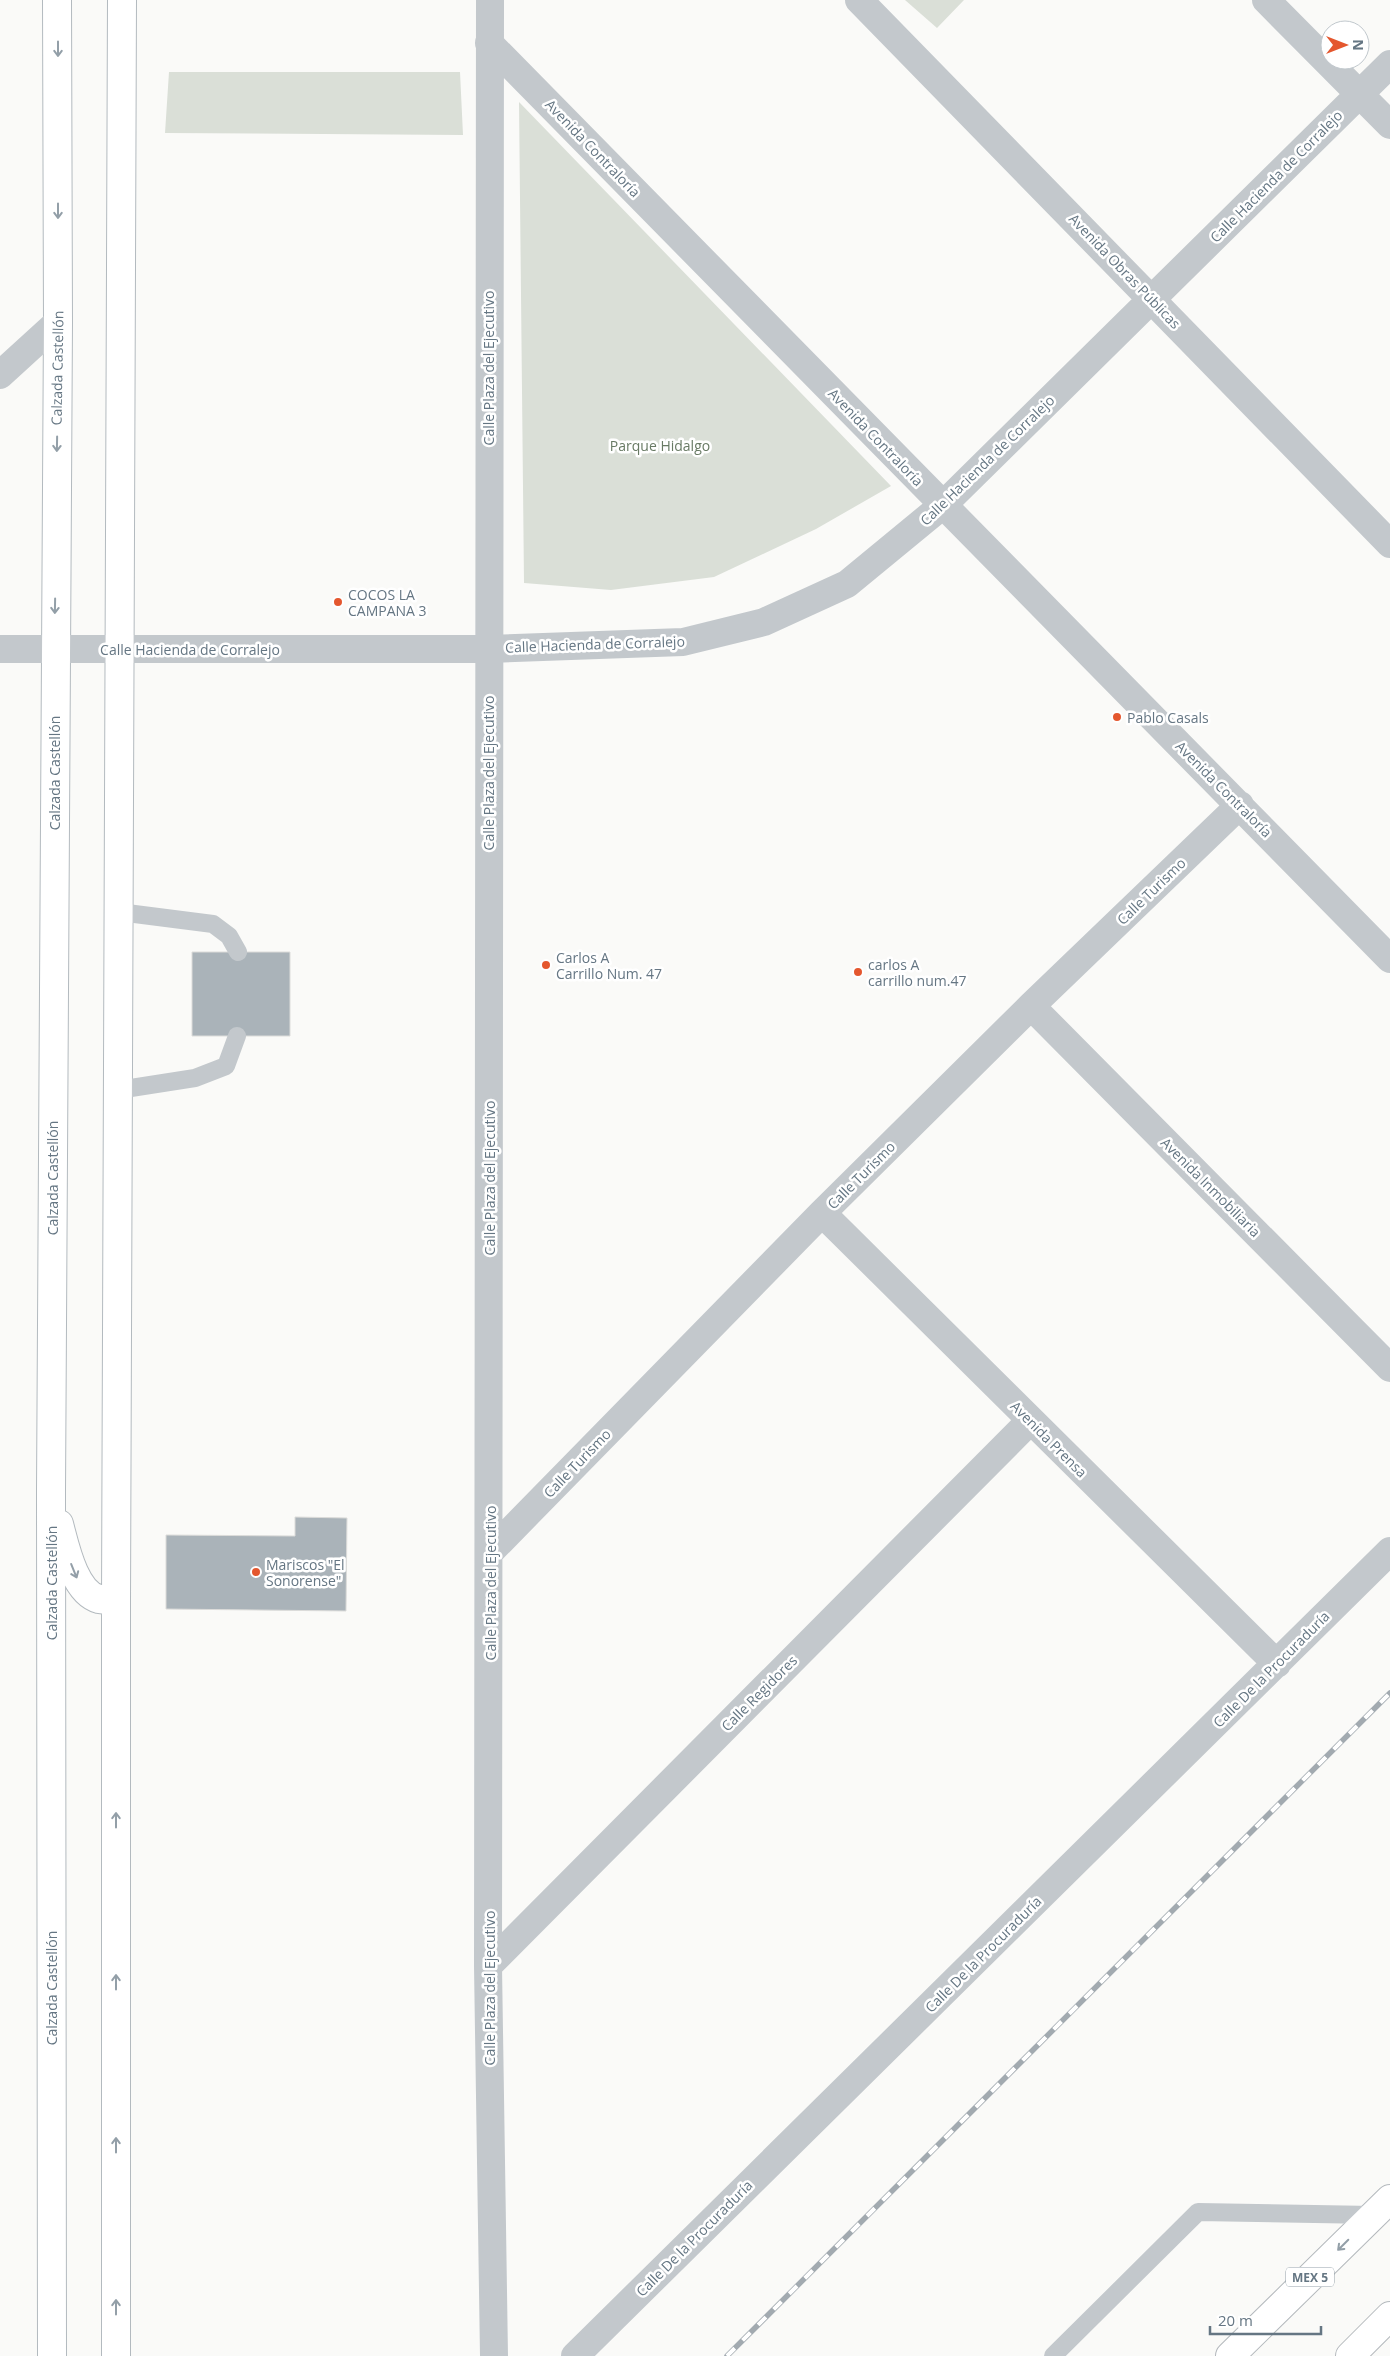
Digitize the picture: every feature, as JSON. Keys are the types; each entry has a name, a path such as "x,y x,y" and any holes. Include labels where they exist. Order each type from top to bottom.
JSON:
{"main road":[{"name":"Calzada Castellón","path":"52,2356 50,1491 54,649 58,322 58,0"},
{"path":"116,2356 116,1600 122,0"},
{"path":"50,1491 68,1557 80,1584 98,1599 116,1600"},
{"name":"MEX 5","path":"1230,2356 1382,2207"},
{"path":"1350,2356 1390,2316"}],"street":[{"name":"Calle Plaza del Ejecutivo","path":"490,0 488,649 490,1552 488,1966 494,2356"},
{"name":"Avenida Obras Públicas","path":"859,0 1390,544"},
{"path":"1266,0 1390,125"},
{"name":"Avenida Contraloría","path":"490,43 1390,959"},
{"name":"Calle Hacienda de Corralejo","path":"0,649 488,649 683,642 764,622 847,584 943,505 1390,64"},
{"path":"0,375 58,322"},
{"name":"Calle Turismo","path":"490,1552 822,1214 1031,1006 1240,805"},
{"name":"Avenida Inmobiliaria","path":"1031,1006 1390,1368"},
{"name":"Avenida Prensa","path":"822,1214 1277,1664"},
{"name":"Calle Regidores","path":"488,1966 1030,1421"},
{"name":"Calle De la Procuraduría","path":"575,2356 1390,1551"}],"lane":[{"path":"119,912 213,924 230,936 238,952"},
{"path":"118,1090 195,1078 226,1066 238,1036"},
{"path":"1054,2356 1198,2212 1382,2207"}],"green space":[{"path":"905,0 964,0 937,28"},
{"path":"169,72 460,72 463,135 165,133"},
{"name":"Parque Hidalgo","path":"519,102 891,486 816,529 714,577 611,590 524,583"}],"building":[{"path":"192,952 290,952 290,1036 192,1036"},
{"name":"Mariscos \"El Sonorense\"","path":"295,1517 347,1518 346,1611 166,1609 166,1535 295,1536"}],"railway":[{"path":"727,2356 1390,1693"}],"place":[{"name":"COCOS LA CAMPANA 3","path":"338,602"},
{"name":"Pablo Casals","path":"1117,717"},
{"name":"Carlos A Carrillo Num. 47","path":"546,965"},
{"name":"carlos A carrillo num.47","path":"858,972"},
{"name":"Mariscos \"El Sonorense\"","path":"256,1572"}]}
